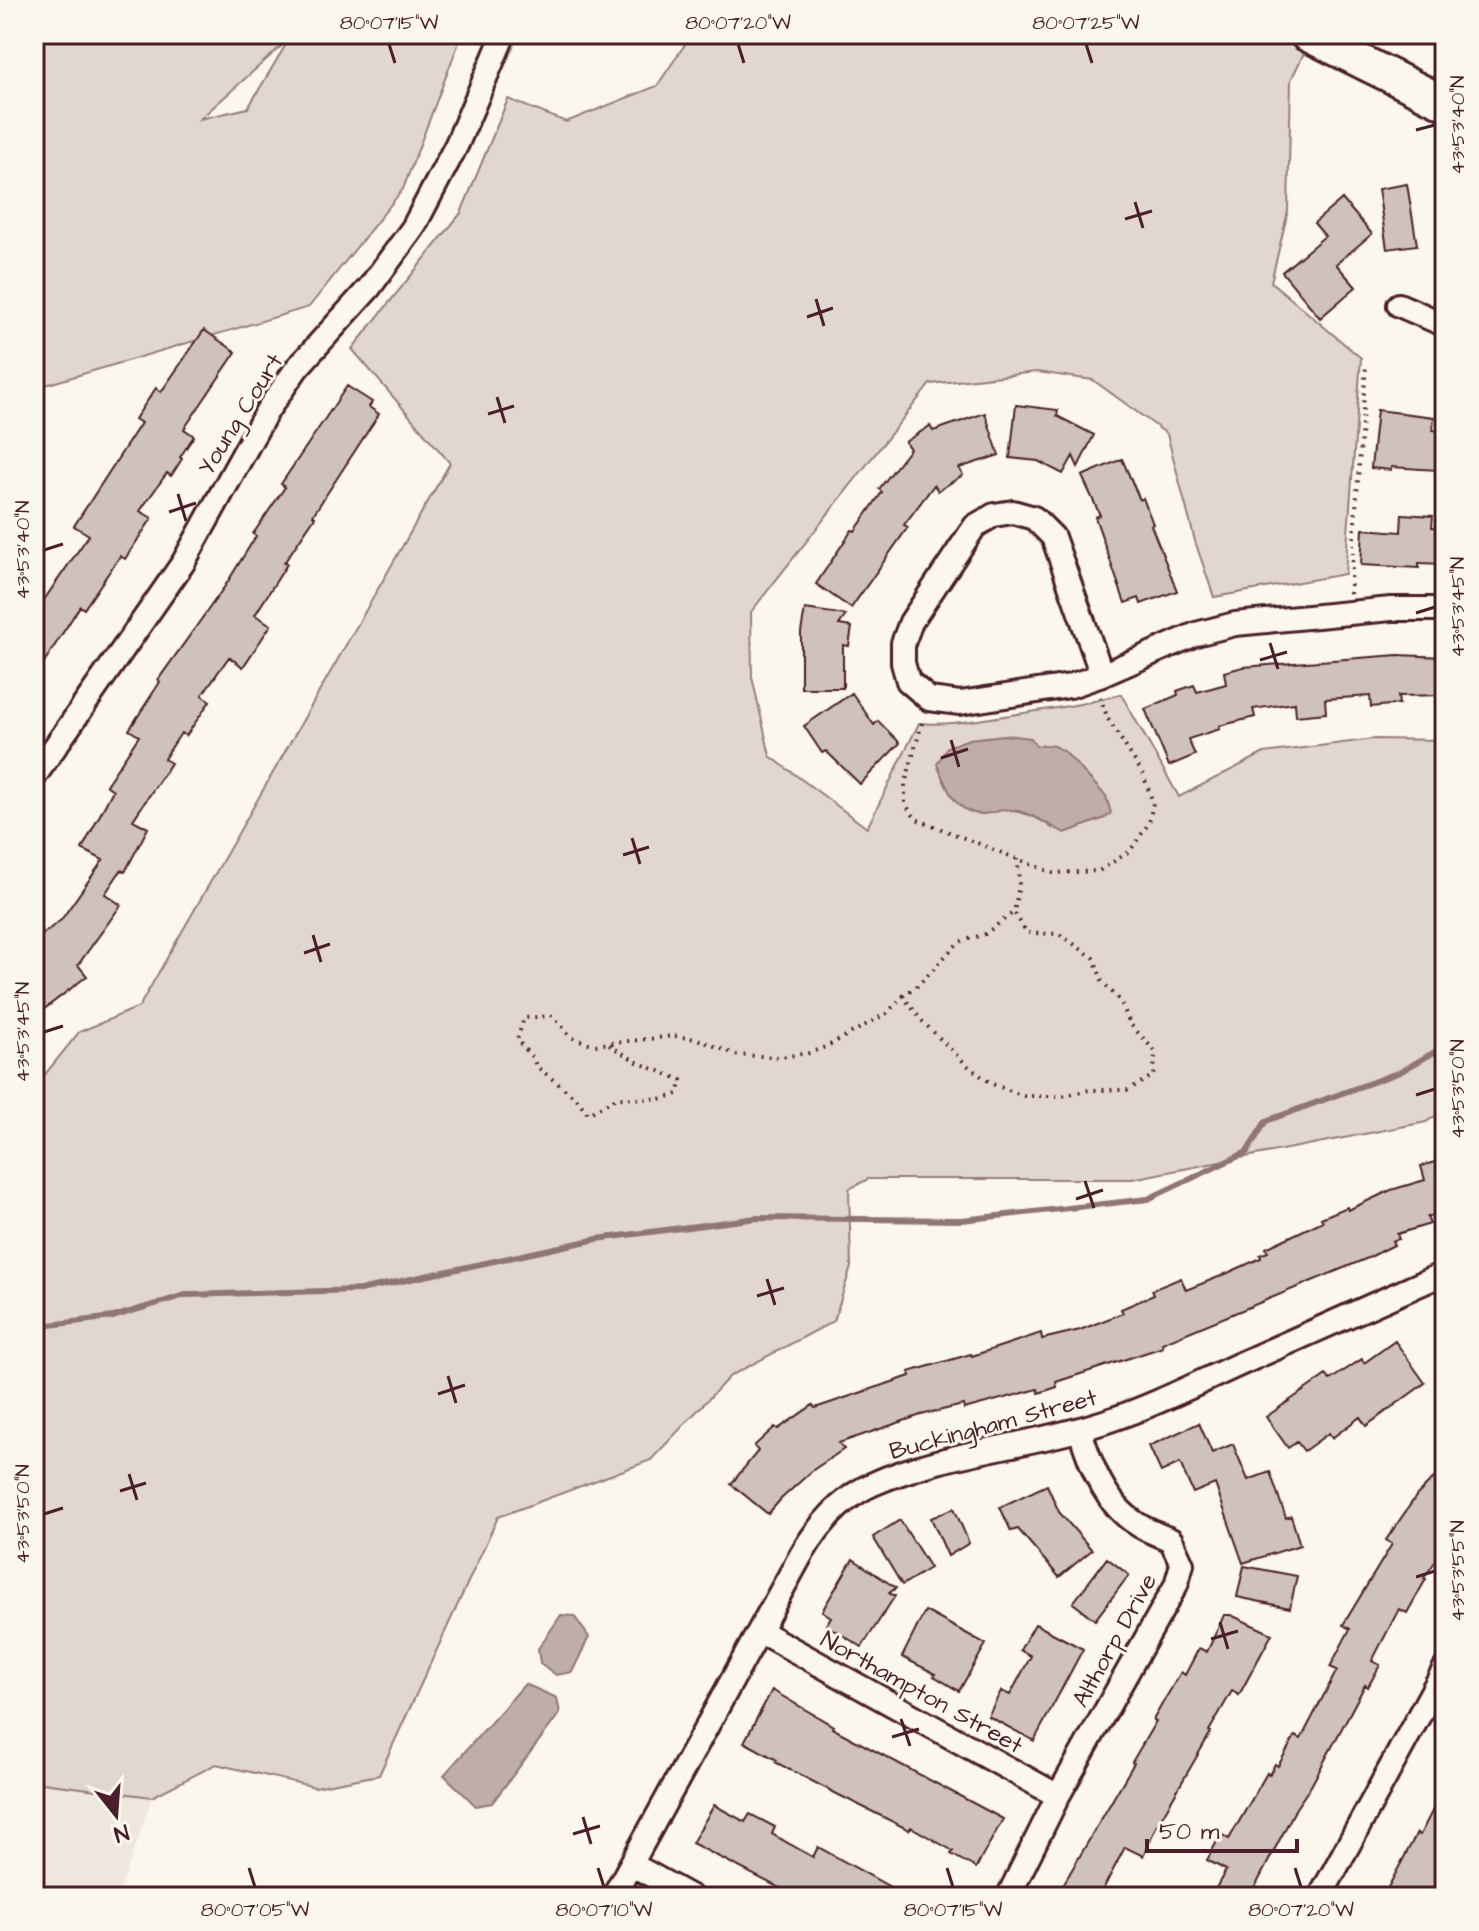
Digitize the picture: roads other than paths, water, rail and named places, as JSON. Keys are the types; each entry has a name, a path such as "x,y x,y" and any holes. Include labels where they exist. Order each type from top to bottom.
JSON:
{"main road":[{"path":"1306,34 1445,103"}],"street":[{"name":"Young Court","path":"34,777 183,563 267,411 297,368 369,288 413,228 457,144 504,34"},
{"path":"1399,305 1445,325"},
{"path":"1101,686 1053,537 1034,518 1013,512 994,515 975,526 911,622 903,643 903,663 908,681 929,699 960,703 1070,686 1101,686 1196,634 1235,624 1350,613 1445,609"},
{"name":"Buckingham Street","path":"613,1897 817,1529 841,1505 871,1485 917,1469 1080,1430 1176,1394 1445,1273"},
{"name":"Althorp Drive","path":"1008,1897 1058,1796 1176,1585 1182,1564 1171,1540 1137,1525 1117,1507 1087,1454 1080,1430"},
{"name":"Northampton Street","path":"761,1632 1058,1796"},
{"path":"1320,1897 1445,1668"},
{"path":"631,1864 691,1897"}],"waterway":[{"path":"34,1327 113,1317 185,1295 360,1290 597,1239 757,1218 962,1220 1148,1199 1247,1152 1266,1121 1400,1072 1445,1046"}]}
